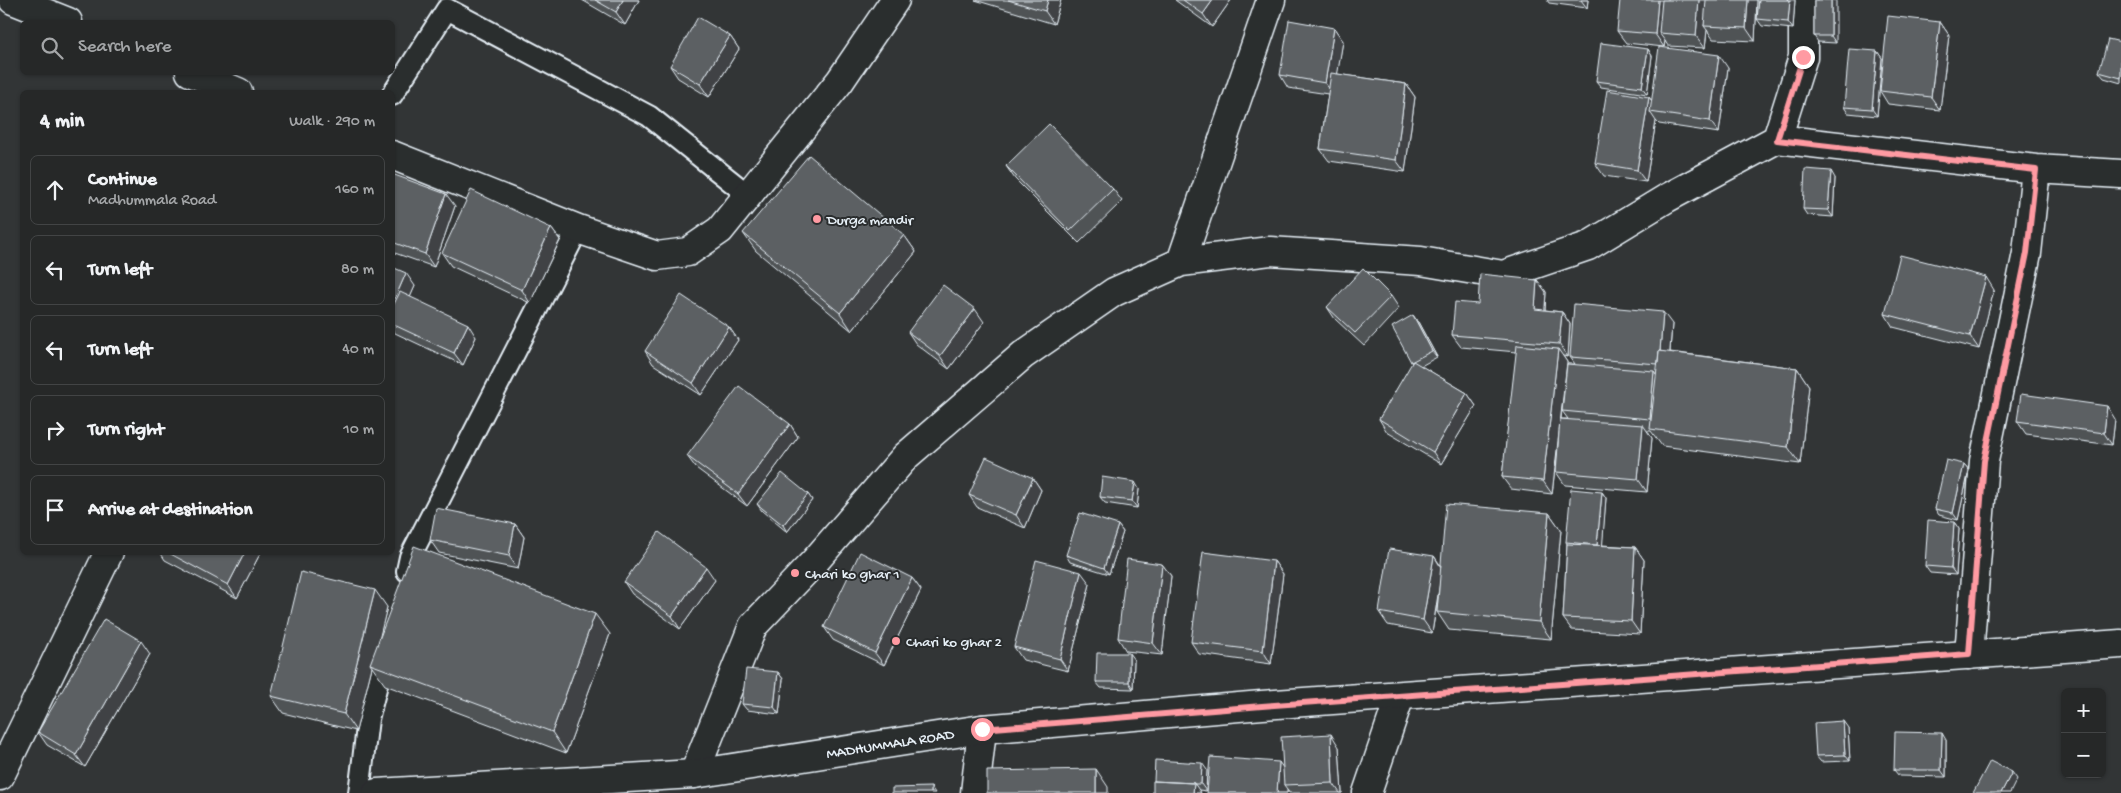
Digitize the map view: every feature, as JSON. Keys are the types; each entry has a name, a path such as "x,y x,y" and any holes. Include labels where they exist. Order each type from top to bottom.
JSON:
{"street":[{"path":"13,0 63,20"},
{"path":"395,156 578,229 657,256 688,252 720,230 840,81 895,0"},
{"path":"1182,262 1271,0"},
{"path":"1777,140 1803,57 1803,0"},
{"path":"197,75 233,90"},
{"path":"694,774 753,626 815,561 906,456 1023,355 1114,292 1182,262 1270,251 1421,261 1503,275 1588,246 1667,198 1777,140 2036,170 2121,174"},
{"path":"1969,654 1984,461 2027,253 2036,170"},
{"path":"0,776 108,555"},
{"name":"MADHUMMALA ROAD","path":"377,793 694,774 982,729 1400,696 2121,644"},
{"path":"1367,793 1400,696"},
{"path":"975,793 982,729"}],"lane":[{"path":"395,90 449,4 649,116 748,195"},
{"path":"403,586 410,557 578,229"},
{"path":"358,793 368,719 390,634"}],"building":[{"path":"595,0 623,0 616,12"},
{"path":"1008,0 1048,0 1045,11"},
{"path":"1183,0 1213,0 1203,14"},
{"path":"1620,0 1658,0 1655,34 1617,31"},
{"path":"1662,0 1699,0 1696,36 1659,33"},
{"path":"1706,0 1748,0 1746,28 1704,26"},
{"path":"1759,0 1790,0 1788,22 1757,19"},
{"path":"1814,0 1831,0 1831,36 1814,36"},
{"path":"1888,16 1940,22 1931,97 1880,91"},
{"path":"698,17 730,36 700,84 670,66"},
{"path":"1289,20 1334,28 1325,83 1280,75"},
{"path":"2108,39 2121,42 2121,78 2099,72"},
{"path":"1601,43 1648,49 1642,87 1596,81"},
{"path":"1659,47 1719,55 1710,121 1650,112"},
{"path":"1849,49 1877,51 1872,109 1844,107"},
{"path":"1331,73 1406,84 1396,160 1320,149"},
{"path":"1607,90 1649,97 1637,170 1595,163"},
{"path":"1049,124 1113,189 1070,231 1006,166"},
{"path":"809,155 904,235 840,313 743,233"},
{"path":"1805,169 1831,171 1828,210 1803,209"},
{"path":"395,175 446,194 425,254 395,243"},
{"path":"471,190 551,228 522,290 442,253"},
{"path":"1900,255 1986,277 1970,336 1885,314"},
{"path":"395,268 406,273 395,298"},
{"path":"1363,268 1391,296 1355,333 1327,307"},
{"path":"1480,274 1537,280 1535,309 1562,312 1559,344 1452,335 1455,302 1478,304"},
{"path":"943,285 975,309 940,356 908,332"},
{"path":"400,292 468,324 454,353 395,325 395,302"},
{"path":"681,295 729,327 693,383 645,351"},
{"path":"1574,304 1663,312 1658,364 1570,357"},
{"path":"1413,315 1432,351 1411,362 1392,327"},
{"path":"1517,345 1558,349 1543,481 1502,477"},
{"path":"1659,351 1797,368 1788,447 1650,429"},
{"path":"1413,361 1467,393 1433,452 1379,419"},
{"path":"1567,364 1654,371 1650,419 1562,411"},
{"path":"739,386 790,424 738,494 687,456"},
{"path":"2021,394 2107,406 2104,433 2017,421"},
{"path":"1560,419 1643,425 1638,479 1556,472"},
{"path":"986,457 1033,478 1016,515 969,495"},
{"path":"1946,460 1964,464 1953,513 1935,509"},
{"path":"782,473 808,494 783,525 757,504"},
{"path":"1102,477 1135,482 1132,501 1100,497"},
{"path":"1571,489 1602,492 1597,545 1566,542"},
{"path":"1446,504 1549,513 1539,622 1437,612"},
{"path":"436,508 515,524 509,556 430,540"},
{"path":"1080,513 1118,525 1104,568 1066,555"},
{"path":"1928,520 1954,522 1951,568 1925,566"},
{"path":"659,532 706,567 672,616 624,582"},
{"path":"1567,544 1635,547 1631,621 1563,618"},
{"path":"414,546 595,614 552,732 370,664"},
{"path":"1389,549 1434,556 1423,620 1379,612"},
{"path":"860,552 912,578 875,653 824,627"},
{"path":"1203,552 1274,561 1263,651 1191,642"},
{"path":"173,555 243,555 228,585"},
{"path":"1127,559 1162,564 1153,643 1118,638"},
{"path":"1036,560 1081,572 1060,659 1014,647"},
{"path":"301,572 375,590 344,714 271,696"},
{"path":"104,619 141,641 76,755 38,732"},
{"path":"1097,653 1129,653 1129,682 1096,682"},
{"path":"746,669 778,672 774,707 742,704"},
{"path":"1843,721 1845,755 1816,756 1814,723"},
{"path":"1895,732 1942,733 1941,770 1894,770"},
{"path":"1331,734 1333,783 1284,785 1281,737"},
{"path":"1210,757 1279,762 1277,793 1207,793"},
{"path":"1155,760 1202,763 1201,784 1154,781"},
{"path":"1990,761 2012,772 2001,793 1973,793"},
{"path":"1096,769 1096,793 987,793 987,771"},
{"path":"1153,781 1194,783 1193,793 1153,793"},
{"path":"931,787 931,793 892,793 892,788"}],"place":[{"name":"Durga mandir","path":"817,219"},
{"name":"Chari ko ghar 1","path":"795,573"},
{"name":"Chari ko ghar 2","path":"896,641"}],"route":[{"path":"982,729 1262,706 1969,654 1984,461 2027,253 2036,170 1777,140 1803,57"}]}
